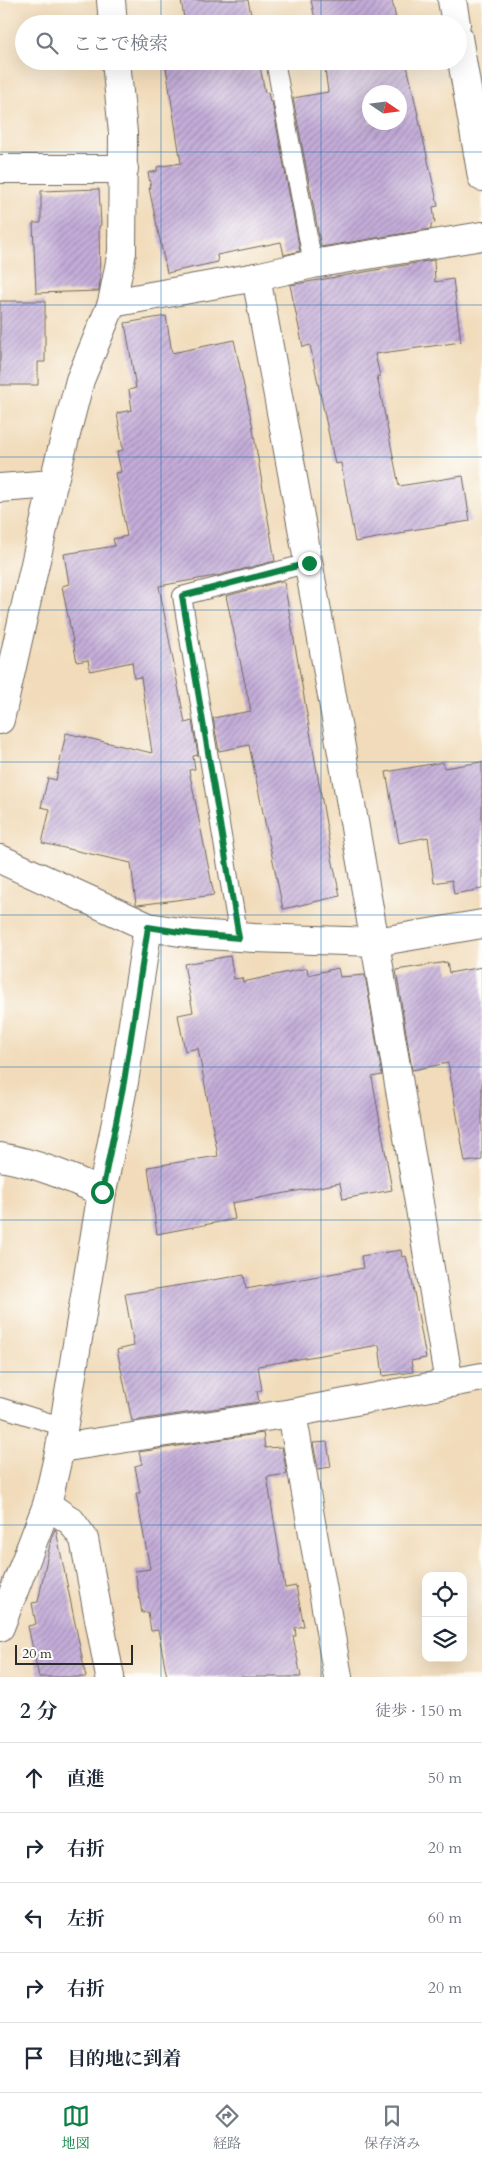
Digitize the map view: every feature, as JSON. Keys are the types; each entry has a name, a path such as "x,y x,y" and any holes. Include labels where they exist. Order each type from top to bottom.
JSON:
{"street":[{"path":"110,0 112,15"},
{"path":"452,0 454,15"},
{"path":"0,720 53,484 80,380 112,303 122,252 123,133 117,70"},
{"path":"464,70 482,177"},
{"path":"0,169 124,169"},
{"path":"112,303 256,277 314,264 482,236"},
{"path":"256,277 376,942 449,1383"},
{"path":"0,488 53,484"},
{"path":"0,859 148,927 193,934 239,938 376,942 482,924"},
{"path":"0,1627 47,1505 62,1437 102,1192 124,1082 148,927"},
{"path":"0,1157 19,1160 62,1174 102,1192"},
{"path":"62,1437 292,1413 482,1377"},
{"path":"292,1413 338,1677"},
{"path":"47,1505 70,1521 84,1539 110,1677"}],"lane":[{"path":"277,70 314,264"},
{"path":"239,938 182,596 309,563"},
{"path":"0,1407 62,1437"}],"building":[{"path":"181,0 248,0 251,15 184,15"},
{"path":"311,0 392,0 395,15 314,15"},
{"path":"166,70 261,70 265,93 268,92 270,102 272,102 300,251 284,255 281,242 217,255 218,262 167,273 149,188 151,188 148,173 157,171 157,167 181,163"},
{"path":"325,70 408,70 438,206 433,207 435,223 431,224 431,229 321,247 293,98 328,92"},
{"path":"99,189 101,225 99,226 99,291 36,293 33,223 41,223 41,191"},
{"path":"434,260 435,282 453,279 461,342 375,354 380,376 377,376 399,486 463,476 470,521 405,531 405,533 355,542 341,463 335,464 310,345 303,347 290,285"},
{"path":"0,301 45,301 45,362 38,362 38,385 0,385"},
{"path":"166,316 172,353 234,340 252,423 275,561 221,575 159,586 185,723 192,721 198,755 193,756 195,769 189,770 214,895 138,905 136,904 131,863 42,843 50,809 41,807 48,778 56,780 66,733 152,753 141,677 134,678 132,662 90,671 88,660 77,662 62,586 69,584 64,554 115,546 113,539 127,536 115,473 121,472 117,452 123,450 117,413 132,410 129,390 136,388 125,323"},
{"path":"284,582 340,896 283,909 249,745 219,751 213,718 251,711 226,596"},
{"path":"443,762 444,768 482,762 482,889 454,894 452,880 434,883 428,837 399,843 386,772"},
{"path":"230,956 234,979 242,978 243,982 307,968 308,975 338,968 340,977 365,975 382,1075 372,1077 392,1190 343,1199 340,1183 232,1203 235,1219 157,1234 148,1167 218,1156 198,1048 185,1051 178,1015 193,1012 184,964"},
{"path":"447,962 449,973 482,967 482,1160 465,1162 448,1063 412,1070 396,970"},
{"path":"401,1250 402,1257 406,1256 412,1281 426,1358 411,1361 413,1372 383,1376 379,1345 258,1366 262,1390 257,1391 259,1402 132,1421 117,1350 134,1346 125,1294 244,1275 246,1289 363,1268 361,1256"},
{"path":"263,1433 265,1448 282,1447 287,1474 267,1477 285,1588 296,1586 304,1626 295,1628 296,1636 293,1636 301,1677 167,1677 158,1630 151,1631 148,1612 142,1613 135,1571 150,1569 136,1493 140,1493 135,1466 142,1464 139,1452"},
{"path":"327,1442 331,1467 318,1469 313,1443"},
{"path":"55,1529 86,1677 39,1677 28,1626 36,1624 32,1603 38,1602 51,1539"}],"route":[{"path":"102,1192 124,1082 148,927 193,934 239,938 182,596 309,563"}]}
